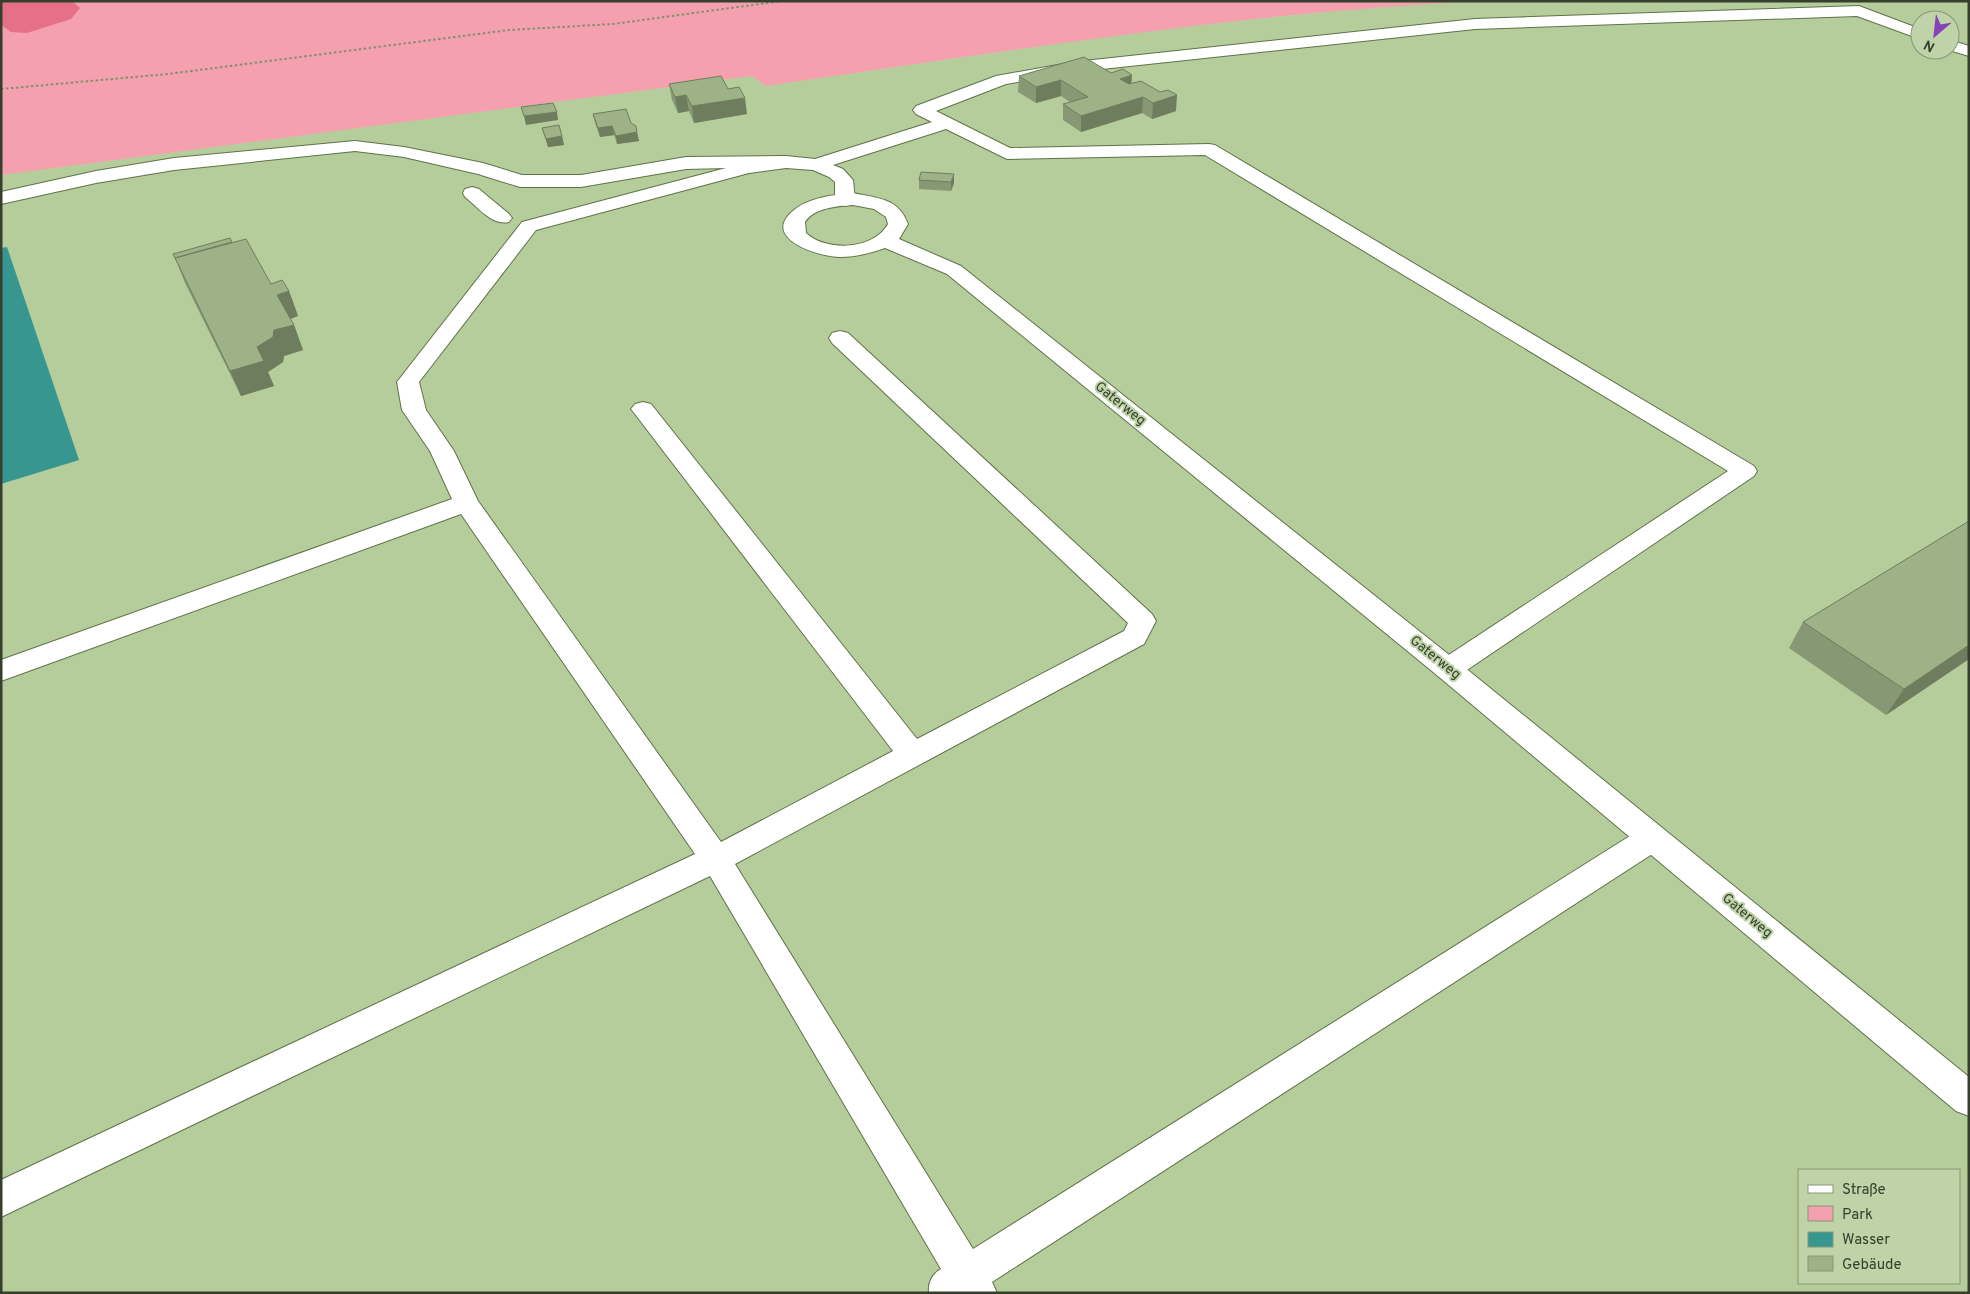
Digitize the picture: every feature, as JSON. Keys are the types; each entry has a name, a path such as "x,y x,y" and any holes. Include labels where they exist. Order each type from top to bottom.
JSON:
{"street":[{"path":"1448,669 1745,471 1209,149 1007,154 922,110 1002,80 1074,67 1476,24 1859,12 1910,30"},
{"path":"816,165 947,123"},
{"path":"1,198 96,177 174,164 355,146 404,152 483,169 520,182 581,181 686,163 786,162 816,165 836,173 844,180 845,200"},
{"path":"786,162 748,168 529,226 408,382 414,410 442,451 466,503 716,858 965,1287 1652,838"},
{"path":"472,193 502,218"},
{"path":"845,200 868,201 881,205 891,211 897,218 898,226 894,234 886,242 857,251 824,250 801,239 795,232 795,223 809,209 822,203 845,200"},
{"name":"Gaterweg","path":"886,242 954,270 1448,669 1969,1099"},
{"path":"1,1199 716,858 1134,637 1142,621 840,338"},
{"path":"643,409 912,754"},
{"path":"1,671 466,503"}],"path":[{"path":"1,89 168,74 509,30 613,24 782,1"}],"shaded area":[{"path":"1,1 72,1 80,8 71,19 27,33 11,32 1,25"},
{"path":"1482,1 1969,1 1969,1293 1,1293 1,479 7,247 1,248 1,175 752,76 766,86 1152,30 1386,6"}],"green space":[{"path":"1,1 1482,1 1392,6 1212,24 1034,47 766,86 752,76 1,175"}],"water":[{"path":"7,247 79,460 1,484 1,248"}],"building":[{"path":"1084,57 1111,73 1123,69 1132,75 1120,79 1129,84 1141,81 1160,92 1168,90 1177,95 1153,103 1143,97 1081,116 1063,104 1088,97 1061,80 1036,87 1019,76"},
{"path":"721,76 728,89 739,87 745,98 692,106 686,95 675,97 669,84"},
{"path":"553,103 557,112 524,116 521,107"},
{"path":"626,109 631,123 636,126 637,132 616,136 612,126 598,128 593,114"},
{"path":"559,125 562,136 546,139 542,128"},
{"path":"921,172 954,174 951,182 919,180"},
{"path":"230,238 232,242 175,258 173,254"},
{"path":"246,239 271,284 282,280 289,291 277,295 294,325 274,330 273,337 257,347 264,361 230,371 175,258"},
{"path":"1969,521 1969,645 1904,689 1803,622"}]}
